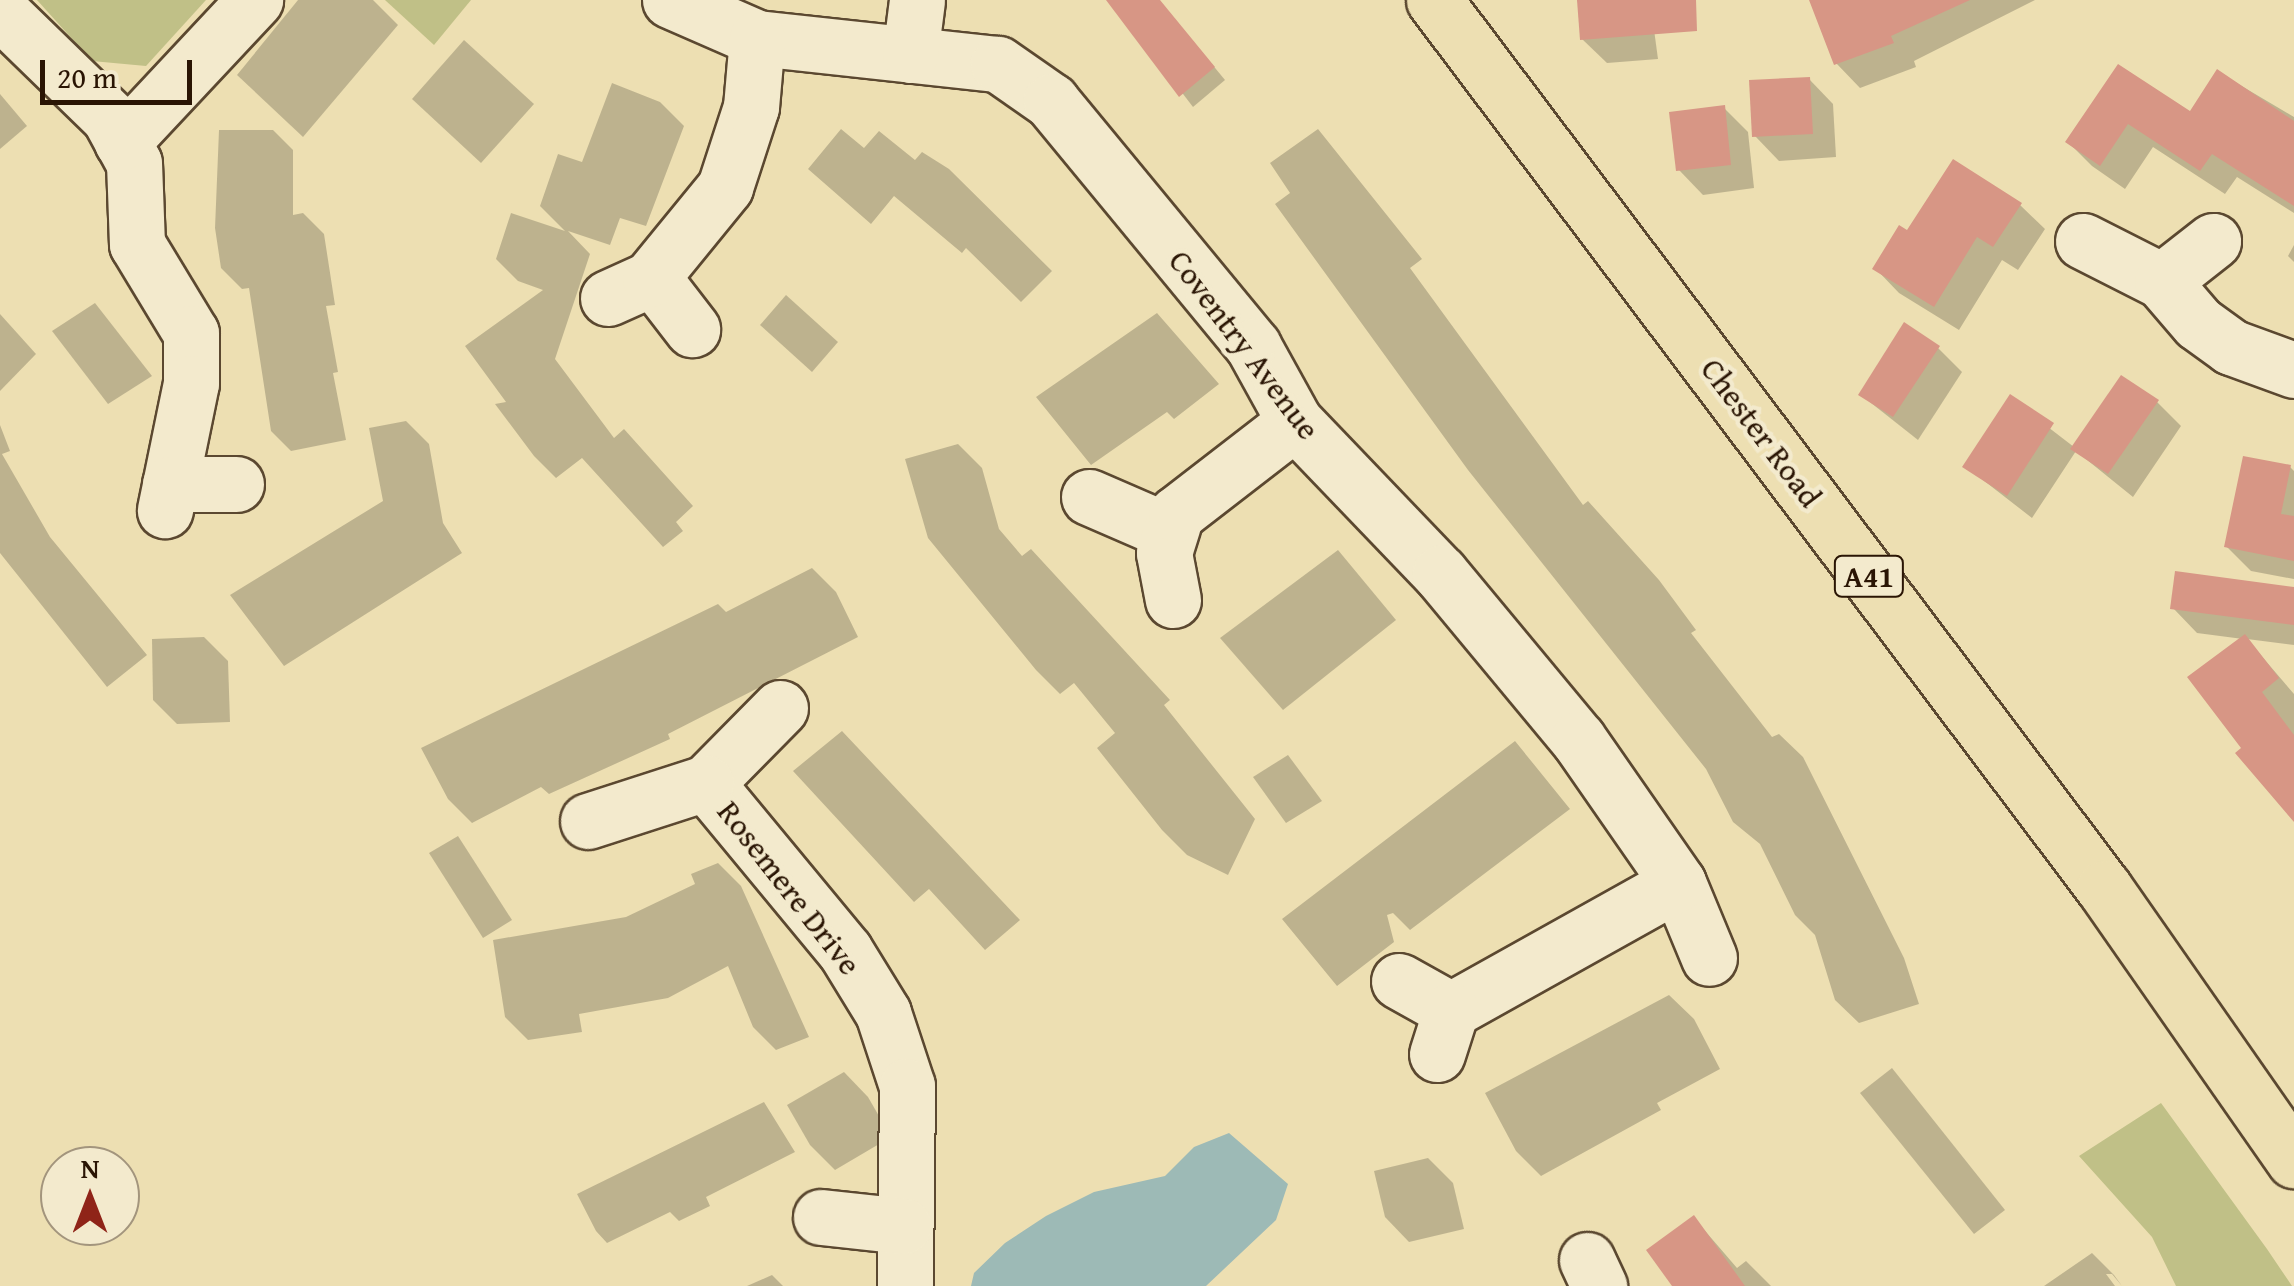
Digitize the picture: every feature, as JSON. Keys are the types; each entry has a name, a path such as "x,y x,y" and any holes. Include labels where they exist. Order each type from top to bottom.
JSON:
{"main road":[{"name":"Chester Road","path":"1434,0 2104,888 2294,1160"}],"street":[{"path":"122,142 255,0"},
{"name":"Coventry Avenue","path":"670,0 757,38 998,64 1050,102 1253,346 1295,422 1440,572 1578,739 1678,883 1709,958"},
{"path":"910,54 917,0"},
{"path":"0,10 109,117 134,163 138,244 191,333 191,383 167,497 236,484"},
{"path":"692,329 630,288 724,187 750,108 757,38"},
{"path":"2084,242 2162,281 2198,322 2231,347 2294,370"},
{"path":"2162,281 2213,242"},
{"path":"1174,600 1164,553 1176,514 1295,422"},
{"path":"1089,498 1170,532"},
{"name":"Rosemere Drive","path":"588,821 706,784 780,708"},
{"name":"Rosemere Drive","path":"706,784 845,951 883,1013 907,1086 905,1286"},
{"path":"1399,980 1444,1032 1678,883"},
{"path":"821,1217 904,1226"}],"green space":[{"path":"37,0 206,0 146,66 92,61"},
{"path":"385,0 471,0 434,45"},
{"path":"2161,1103 2292,1286 2176,1286 2152,1237 2079,1156"}],"water":[{"path":"1229,1133 1288,1184 1276,1220 1206,1286 971,1286 974,1273 1005,1243 1046,1216 1094,1192 1165,1176 1194,1147"}],"building":[{"path":"1106,0 1160,0 1215,67 1179,97"},
{"path":"1577,0 1696,0 1697,31 1580,40"},
{"path":"1809,0 1970,0 1891,36 1894,43 1834,65"},
{"path":"2118,64 2190,111 2217,69 2294,121 2294,206 2212,154 2200,171 2128,124 2100,166 2065,142"},
{"path":"1810,77 1813,134 1752,137 1749,80"},
{"path":"1725,105 1731,165 1676,171 1669,112"},
{"path":"1953,159 2022,203 1993,247 1977,237 1934,307 1872,269 1899,225 1907,230"},
{"path":"1904,322 1940,346 1893,417 1858,395"},
{"path":"2121,375 2159,400 2108,474 2070,449"},
{"path":"2010,394 2054,423 2007,496 1962,467"},
{"path":"2243,456 2291,465 2281,514 2294,516 2294,561 2224,547"},
{"path":"2175,571 2294,587 2294,625 2170,609"},
{"path":"2245,634 2279,678 2262,692 2294,735 2294,822 2235,753 2241,748 2187,677"},
{"path":"1694,1215 1745,1286 1672,1286 1646,1250"}]}
